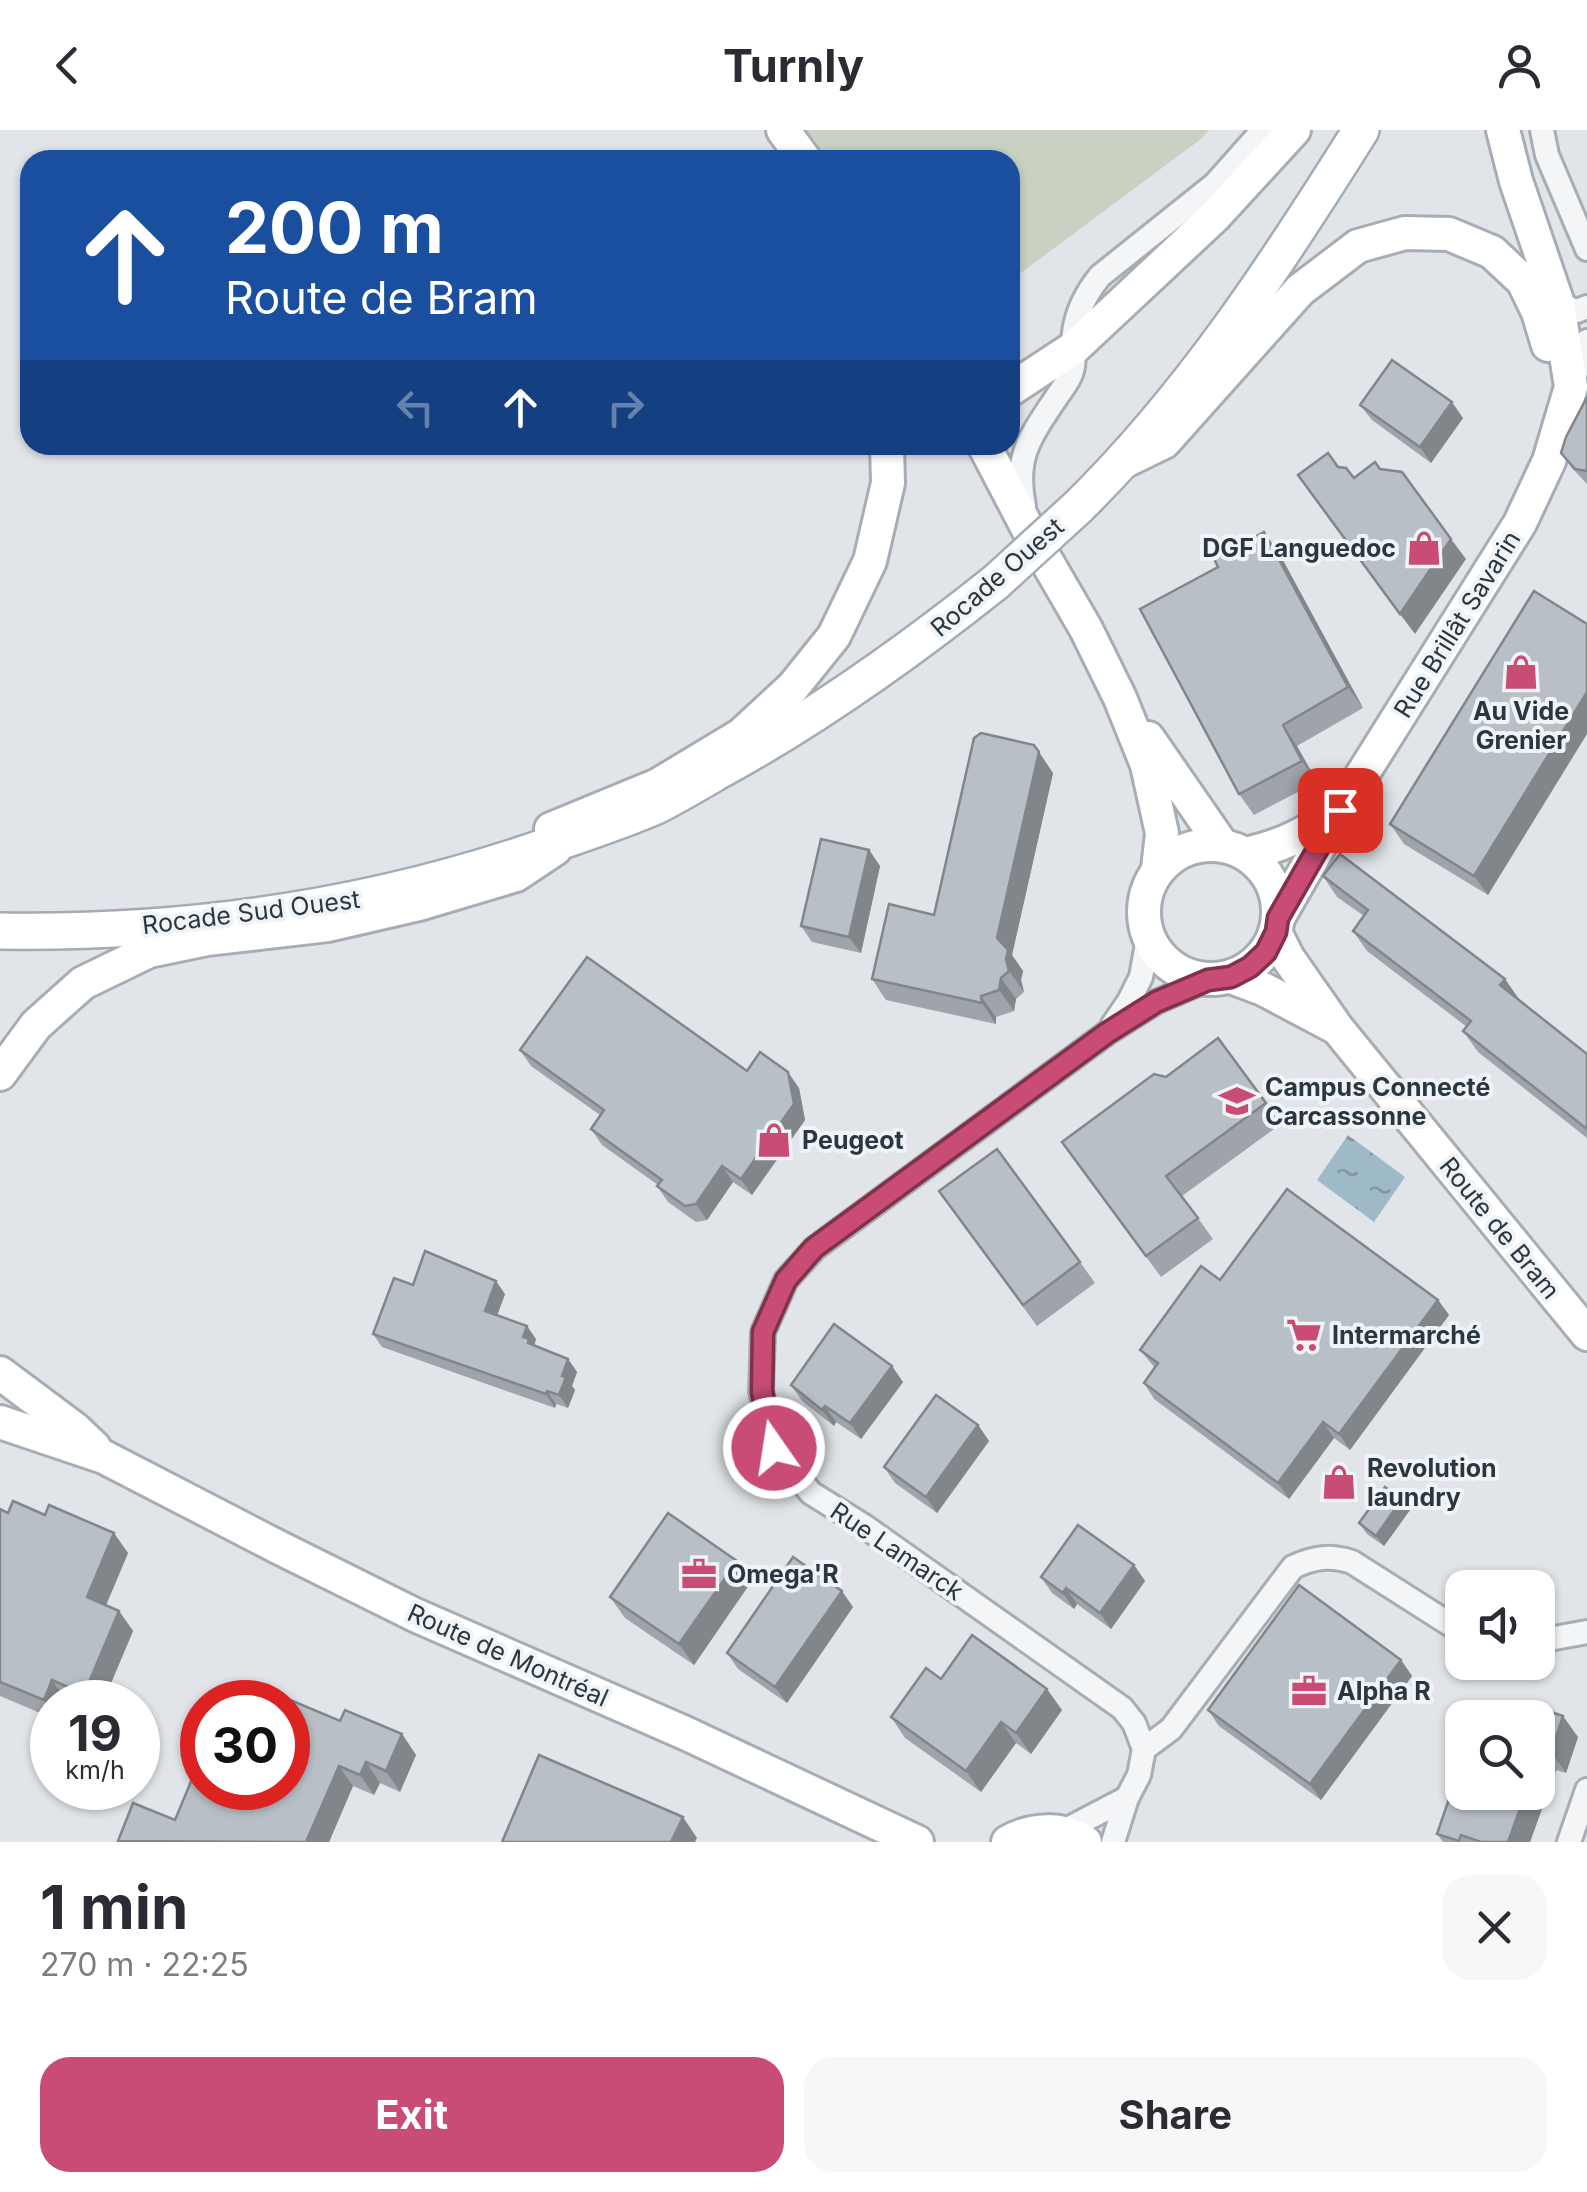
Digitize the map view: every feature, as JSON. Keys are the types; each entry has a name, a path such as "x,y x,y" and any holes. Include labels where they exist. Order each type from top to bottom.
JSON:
{"main road":[{"path":"780,130 797,150"},
{"path":"1020,383 1075,347 1215,216 1294,130"},
{"name":"Rocade Ouest","path":"497,864 656,805 814,716 924,640 996,582 1125,461 1194,378 1267,277 1361,130"},
{"path":"1504,130 1516,181 1572,305 1571,387"},
{"path":"1125,461 1164,442 1300,290 1358,246 1405,233 1448,234 1492,252 1523,281 1538,312 1553,362 1558,431"},
{"name":"Rue Brillât Savarin","path":"1277,925 1340,810 1520,523 1549,460 1571,387"},
{"path":"385,894 658,785 742,735 793,687 834,636 870,561 888,483 887,455"},
{"name":"Route de Bram","path":"989,455 1086,629 1147,765 1162,833 1158,869 1148,884 1144,902 1144,921 1158,955 1189,976 1219,978 1263,989 1337,1028"},
{"name":"Route de Bram","path":"1120,698 1234,850 1260,866 1271,882 1278,899 1277,925 1288,958 1337,1028 1587,1334"},
{"name":"Rue Brillât Savarin","path":"1234,850 1272,848 1304,835 1340,810"},
{"path":"0,1074 36,1024 82,983 149,951 207,939 328,925 419,904 516,876 574,837"},
{"path":"1158,869 1187,849 1204,845 1234,850"},
{"name":"Rocade Sud Ouest","path":"0,931 182,925 331,906 497,864"},
{"path":"1219,978 1250,967 1266,952 1277,925"},
{"name":"Route de Montréal","path":"0,1372 104,1456"},
{"name":"Route de Montréal","path":"0,1422 104,1456 415,1614 686,1732 917,1842"},
{"path":"1008,1842 1041,1830 1074,1837"}],"street":[{"path":"1028,529 1019,484 1021,462 1031,436 1072,373 1073,335 1086,293 1100,276 1215,184 1263,130"},
{"path":"1542,130 1547,155 1587,249"},
{"path":"1571,387 1587,341"},
{"name":"Rue Lamarck","path":"1107,1033 1141,977 1148,938"},
{"name":"Rue Lamarck","path":"1144,1749 1134,1723 1122,1708 811,1493 774,1448 762,1392 763,1332 786,1280 814,1248 1107,1033 1156,1002 1219,978"},
{"path":"1112,1842 1127,1798 1140,1775 1144,1749 1170,1729 1293,1567 1307,1560 1335,1557 1352,1562 1445,1621"},
{"path":"1555,1638 1587,1632"},
{"path":"1569,1842 1587,1790"},
{"path":"1074,1837 1127,1798"}],"green space":[{"path":"772,130 1209,130 1020,274 1020,150 791,150"}],"water":[{"path":"1348,1135 1405,1177 1374,1222 1317,1180"}],"building":[{"path":"1392,360 1452,402 1420,447 1360,405"},
{"path":"1587,397 1587,471 1575,469 1561,453"},
{"path":"1328,453 1338,467 1346,468 1354,478 1375,462 1380,469 1402,472 1451,539 1400,614 1298,475"},
{"path":"1264,532 1348,687 1283,725 1302,761 1239,794 1140,609 1218,567 1214,559"},
{"path":"1534,591 1587,624 1587,692 1474,876 1390,824"},
{"path":"981,733 1034,745 1039,752 997,938 1008,950 1009,971 1001,978 999,990 981,996 982,1003 872,979 889,904 934,915 974,738"},
{"path":"821,839 869,850 849,937 801,926"},
{"path":"1340,854 1505,979 1500,985 1587,1054 1587,1129 1463,1031 1471,1021 1353,931 1368,910 1323,876"},
{"path":"587,957 747,1071 760,1052 788,1072 794,1104 741,1179 722,1166 696,1204 685,1206 657,1186 662,1180 591,1129 604,1110 520,1050"},
{"path":"1218,1038 1266,1103 1166,1176 1198,1218 1146,1256 1062,1142 1154,1074 1166,1077"},
{"path":"997,1149 1080,1262 1023,1305 939,1191"},
{"path":"1287,1189 1438,1300 1339,1434 1323,1422 1278,1483 1144,1383 1158,1363 1140,1350 1201,1266 1220,1280"},
{"path":"425,1251 496,1281 485,1311 527,1326 523,1337 529,1339 528,1343 568,1359 559,1395 547,1391 546,1394 373,1334 394,1278 413,1285"},
{"path":"834,1324 892,1366 850,1423 825,1406 822,1410 791,1385"},
{"path":"936,1395 978,1425 926,1497 884,1467"},
{"path":"1385,1487 1402,1499 1376,1536 1359,1523"},
{"path":"13,1501 45,1515 49,1505 114,1533 87,1597 119,1611 90,1680 30,1680 30,1694 0,1682 0,1509 8,1513"},
{"path":"668,1513 737,1561 679,1644 610,1597"},
{"path":"1078,1525 1134,1565 1100,1613 1066,1588 1063,1593 1041,1577"},
{"path":"793,1557 842,1591 775,1687 727,1653"},
{"path":"1299,1585 1401,1660 1310,1784 1208,1710"},
{"path":"972,1635 1047,1689 1016,1733 1001,1722 966,1771 891,1717 926,1668 941,1679"},
{"path":"310,1708 340,1721 345,1710 402,1734 386,1771 366,1762 360,1775 339,1766 306,1842 118,1841 130,1810 150,1810 175,1820 180,1808 310,1810"},
{"path":"1555,1713 1563,1716 1555,1740"},
{"path":"539,1755 683,1817 671,1842 502,1842"},
{"path":"1445,1810 1520,1810 1508,1842 1481,1842 1461,1835 1459,1841 1437,1834"}],"place":[{"name":"DGF Languedoc","path":"1424,548"},
{"name":"Au Vide Grenier","path":"1521,672"},
{"name":"Campus Connecté Carcassonne","path":"1237,1101"},
{"name":"Peugeot","path":"774,1140"},
{"name":"Intermarché","path":"1304,1335"},
{"name":"Revolution laundry","path":"1339,1482"},
{"name":"Omega'R","path":"699,1574"},
{"name":"Alpha R","path":"1309,1691"}],"route":[{"path":"774,1448 762,1392 763,1332 786,1280 814,1248 1107,1033 1156,1002 1250,967 1266,952 1278,918 1340,810"}]}
